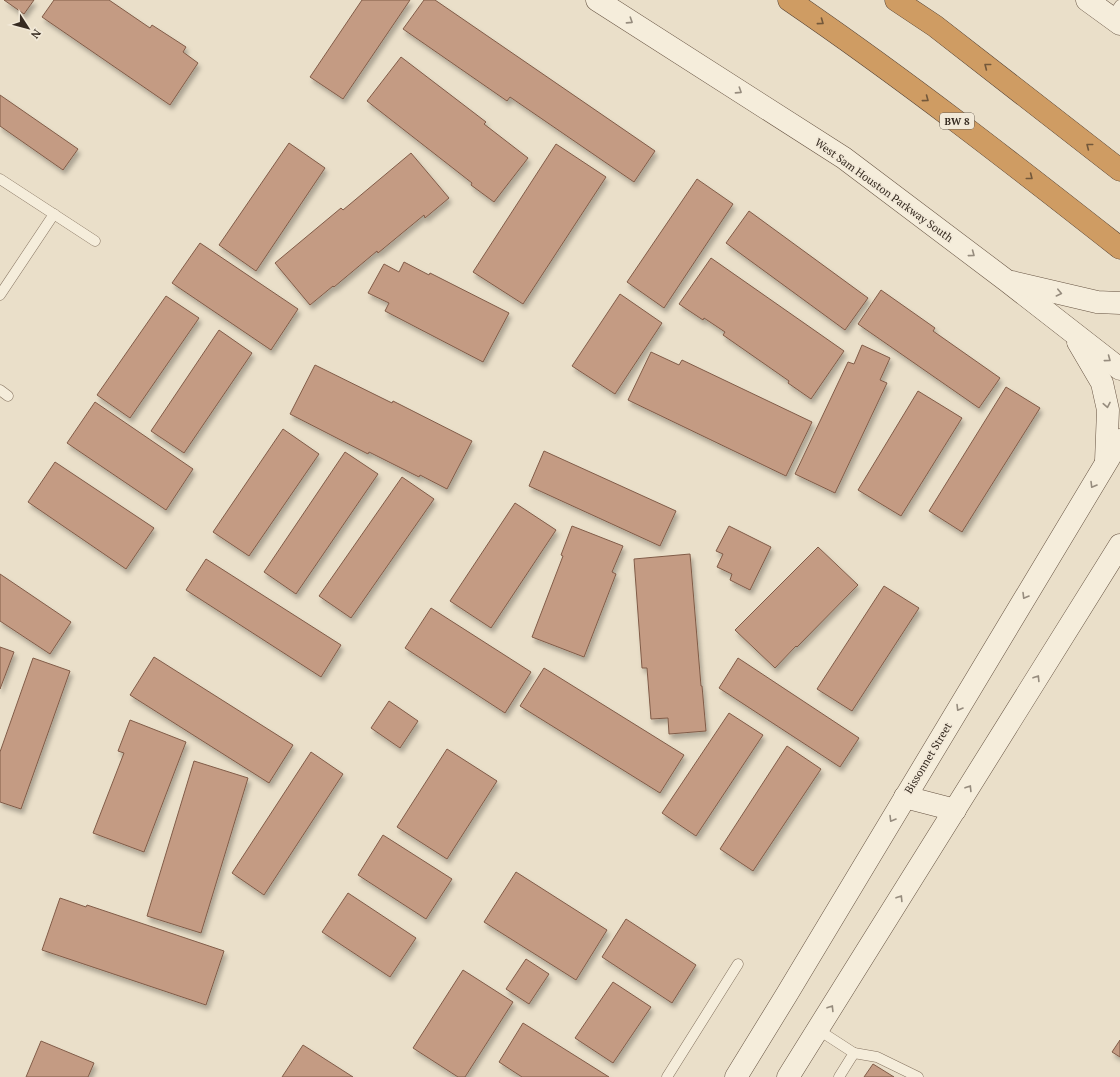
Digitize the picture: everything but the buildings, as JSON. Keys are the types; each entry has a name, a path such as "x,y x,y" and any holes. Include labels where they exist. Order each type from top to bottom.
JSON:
{"highway":[{"name":"BW 8","path":"789,0 973,133 1120,248"},
{"path":"896,0 935,26 1120,170"}],"main road":[{"name":"West Sam Houston Parkway South","path":"597,0 844,158 1007,281 1120,369"},
{"path":"1087,0 1117,15"},
{"path":"1007,281 1097,302 1120,303"},
{"path":"1072,333 1102,383 1108,410 1106,463"},
{"name":"Bissonnet Street","path":"736,1077 1120,440"},
{"path":"788,1077 1120,545"},
{"path":"905,797 955,810"}],"lane":[{"path":"0,178 95,241"},
{"path":"0,295 54,214"},
{"path":"667,1077 738,964"},
{"path":"817,1029 854,1053 877,1057 918,1077"},
{"path":"839,1077 854,1053"}]}
